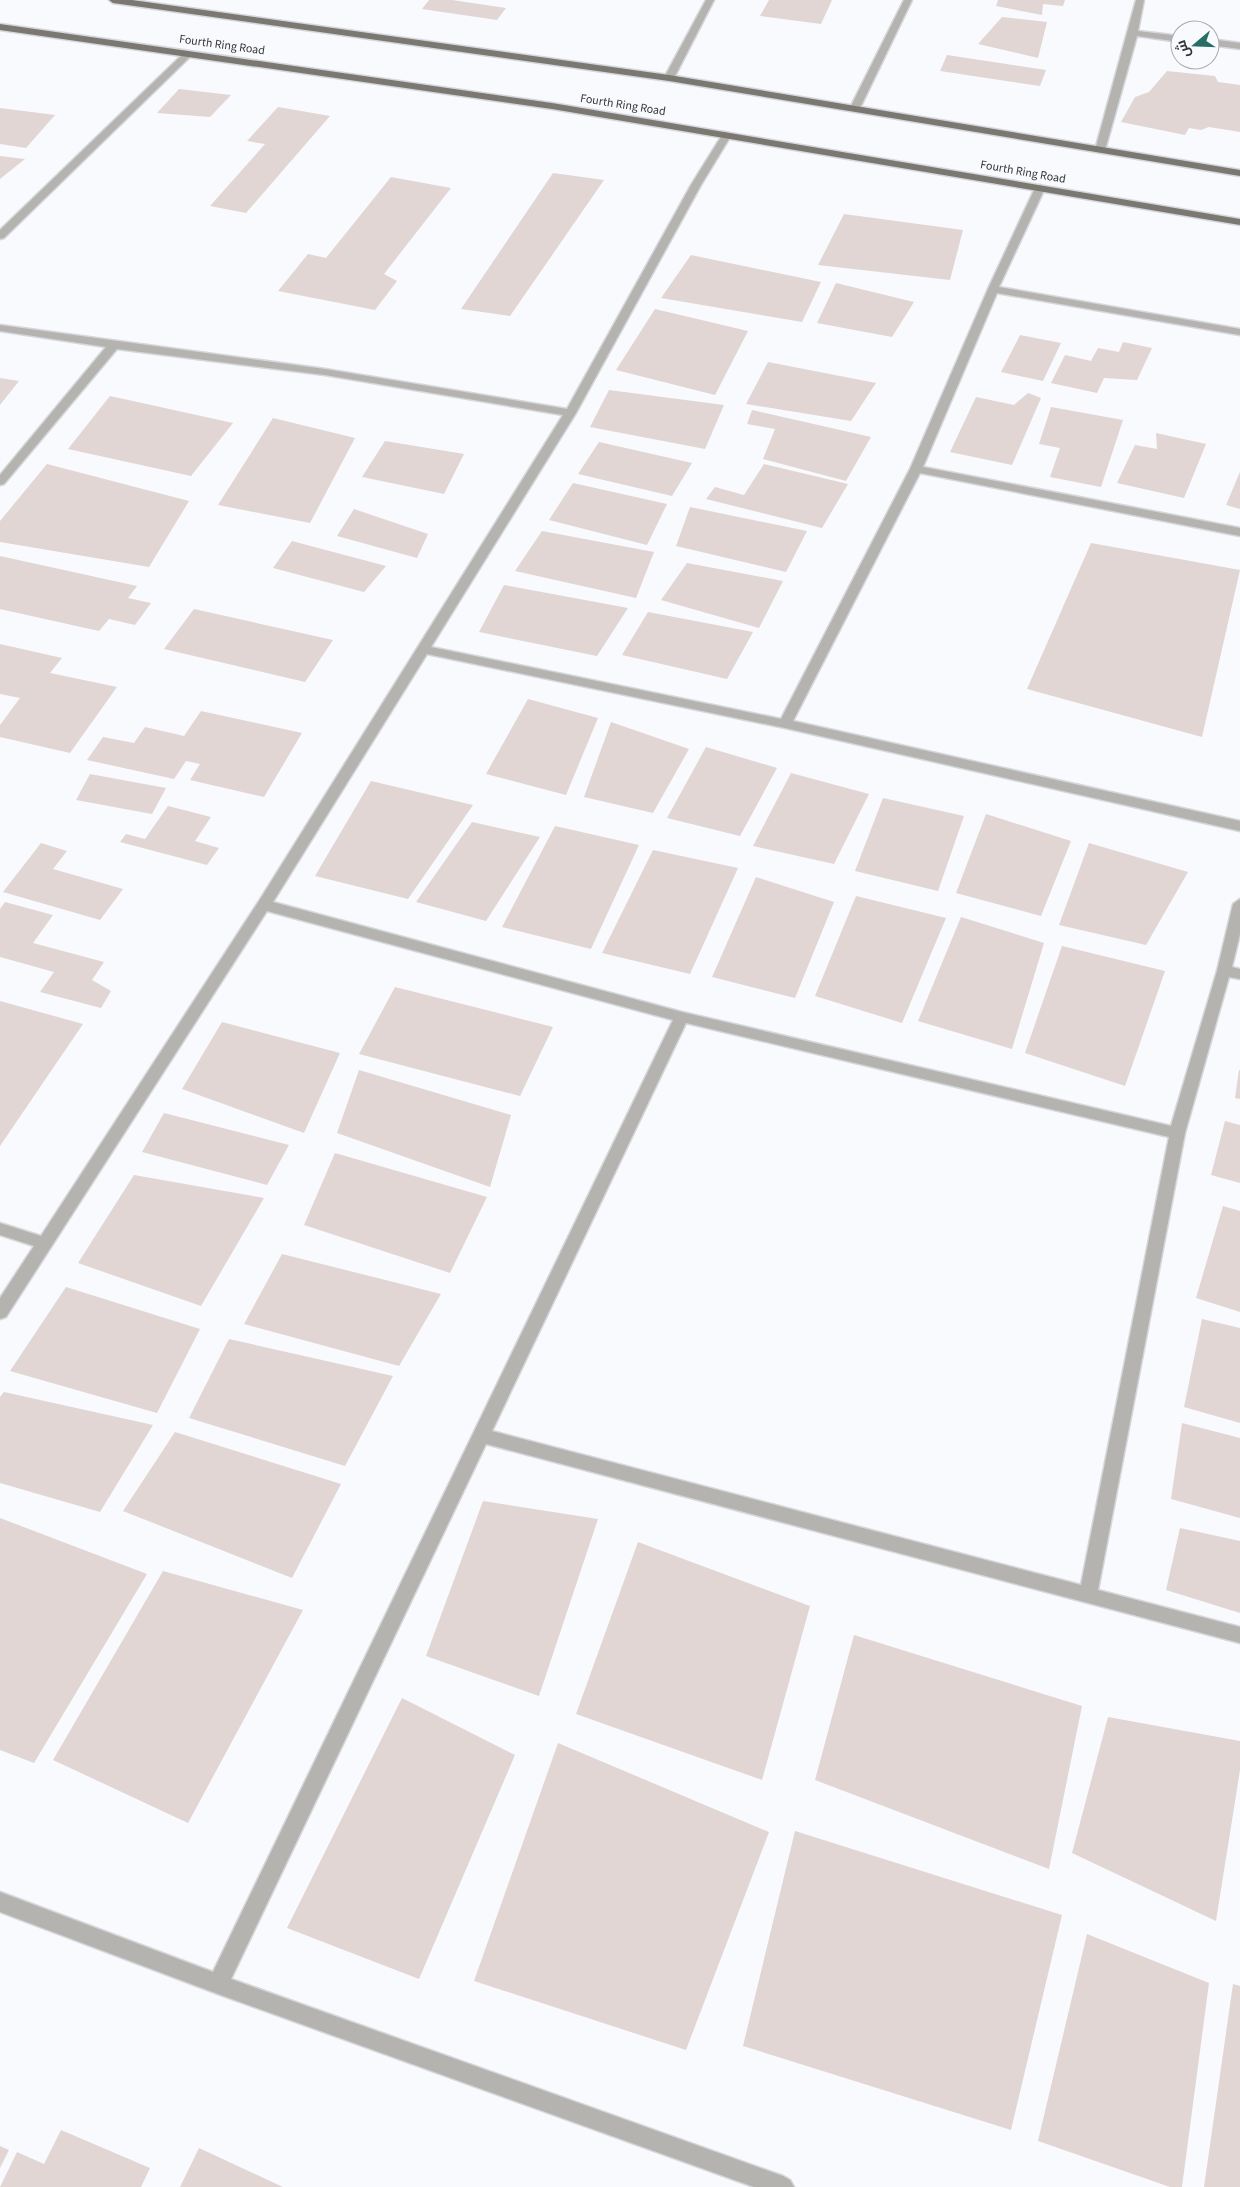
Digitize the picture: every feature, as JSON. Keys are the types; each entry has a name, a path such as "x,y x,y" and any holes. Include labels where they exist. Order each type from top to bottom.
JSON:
{"main road":[{"name":"Fourth Ring Road","path":"113,0 669,78 1240,173"},
{"name":"Fourth Ring Road","path":"0,26 189,52 727,134 1240,222"}],"street":[{"path":"669,78 710,0"},
{"path":"855,108 908,0"},
{"path":"1100,150 1133,33 1140,0"},
{"path":"1133,33 1170,37"},
{"path":"1220,43 1240,46"},
{"path":"0,236 189,52"},
{"path":"0,1312 264,905 570,413 696,185 727,134"},
{"path":"785,724 916,469 993,289 1040,188"},
{"path":"993,289 1240,332"},
{"path":"0,328 114,345 325,372 570,413"},
{"path":"0,482 114,345"},
{"path":"916,469 1240,532"},
{"path":"423,649 785,724 1240,826"},
{"path":"1088,1594 1177,1133 1232,972 1240,904"},
{"path":"264,905 682,1017 1177,1133"},
{"path":"218,1984 682,1017"},
{"path":"0,1229 44,1243"},
{"path":"482,1436 1240,1635"},
{"path":"0,1902 218,1984 783,2187"}],"building":[{"path":"429,0 452,0 506,8 497,20 422,9"},
{"path":"769,0 832,0 821,24 760,16"},
{"path":"998,0 1065,0 1063,6 1043,4 1042,15 996,6"},
{"path":"1002,17 1047,22 1038,58 978,44"},
{"path":"947,55 1046,70 1040,86 940,71"},
{"path":"1167,71 1215,76 1218,82 1240,85 1240,132 1209,127 1201,130 1189,128 1185,135 1121,122 1135,97 1149,92"},
{"path":"179,89 231,95 210,117 157,113"},
{"path":"278,107 330,116 246,213 210,206 265,144 247,141"},
{"path":"0,108 55,115 26,148 0,144"},
{"path":"0,156 25,159 0,179"},
{"path":"553,173 604,180 510,316 461,309"},
{"path":"391,177 451,188 384,274 397,281 375,310 278,291 308,254 326,258"},
{"path":"844,214 963,230 950,280 818,265"},
{"path":"691,255 821,282 802,322 661,298"},
{"path":"836,283 914,302 892,337 817,323"},
{"path":"655,309 748,331 715,395 616,370"},
{"path":"1020,335 1061,343 1043,381 1001,372"},
{"path":"1123,342 1152,348 1137,380 1104,378 1097,393 1051,383 1065,355 1091,361 1098,348 1119,352"},
{"path":"768,362 876,383 851,421 746,404"},
{"path":"0,378 19,381 0,405"},
{"path":"609,390 724,405 705,449 590,427"},
{"path":"1028,393 1041,398 1012,465 950,452 976,397 1014,405"},
{"path":"110,396 233,423 191,476 68,449"},
{"path":"1051,407 1123,420 1101,487 1050,477 1060,448 1039,444"},
{"path":"752,410 871,437 846,481 763,459 775,429 747,424"},
{"path":"273,418 355,438 310,523 218,505"},
{"path":"1156,433 1206,444 1184,498 1117,483 1135,445 1157,449"},
{"path":"385,441 464,454 444,494 362,477"},
{"path":"599,442 692,463 672,496 578,474"},
{"path":"47,464 189,501 149,567 0,542 0,521"},
{"path":"764,464 848,484 822,528 706,499 715,487 744,495"},
{"path":"1240,472 1240,509 1226,505"},
{"path":"573,483 667,504 647,545 549,520"},
{"path":"690,507 807,531 786,572 676,546"},
{"path":"354,509 428,534 417,558 337,536"},
{"path":"542,531 654,552 636,598 515,571"},
{"path":"292,541 386,566 364,592 273,568"},
{"path":"1091,543 1240,570 1202,737 1027,689"},
{"path":"0,556 137,586 128,598 151,603 135,625 109,619 99,631 0,609"},
{"path":"687,563 783,581 759,628 661,600"},
{"path":"504,585 628,608 597,656 479,632"},
{"path":"194,609 333,640 305,682 164,649"},
{"path":"648,612 753,632 727,679 622,655"},
{"path":"0,644 62,658 50,673 117,687 70,753 0,737 0,725 20,698 0,694"},
{"path":"528,699 598,718 566,795 486,774"},
{"path":"201,711 302,733 264,797 190,780 200,764 186,761 174,779 87,760 103,737 134,743 145,727 184,736"},
{"path":"611,722 689,749 653,813 584,797"},
{"path":"706,747 777,768 740,836 667,818"},
{"path":"791,773 869,794 834,864 753,846"},
{"path":"90,774 166,788 152,814 76,800"},
{"path":"371,781 473,805 408,899 315,876"},
{"path":"883,798 964,816 938,891 855,871"},
{"path":"168,806 211,817 195,841 219,848 207,865 120,842 126,834 145,839"},
{"path":"986,814 1071,841 1041,916 956,893"},
{"path":"472,822 540,837 486,921 416,902"},
{"path":"555,826 639,845 591,949 502,927"},
{"path":"41,843 67,851 53,869 123,889 100,920 3,892"},
{"path":"1089,843 1188,872 1146,945 1059,925"},
{"path":"653,850 738,868 690,974 602,953"},
{"path":"756,877 834,902 795,998 712,977"},
{"path":"856,896 946,918 902,1023 815,996"},
{"path":"5,902 53,915 33,943 104,962 92,980 111,991 101,1008 40,992 54,972 0,957 0,909"},
{"path":"961,917 1044,943 1012,1049 918,1021"},
{"path":"1062,946 1165,971 1125,1086 1025,1053"},
{"path":"395,987 553,1027 520,1096 359,1054"},
{"path":"0,1001 83,1024 0,1146"},
{"path":"222,1022 340,1053 304,1133 182,1089"},
{"path":"359,1070 511,1115 490,1187 337,1133"},
{"path":"1240,1070 1240,1099 1235,1098"},
{"path":"164,1113 289,1145 267,1185 142,1152"},
{"path":"1225,1121 1240,1125 1240,1183 1211,1175"},
{"path":"335,1153 487,1197 450,1273 304,1225"},
{"path":"134,1175 264,1198 201,1306 78,1263"},
{"path":"1223,1206 1240,1211 1240,1312 1196,1298"},
{"path":"282,1254 441,1294 399,1366 244,1324"},
{"path":"66,1287 200,1329 157,1413 10,1371"},
{"path":"1202,1319 1240,1328 1240,1423 1184,1407"},
{"path":"229,1339 393,1376 345,1466 189,1418"},
{"path":"4,1392 153,1425 100,1512 0,1483 0,1397"},
{"path":"1182,1423 1240,1438 1240,1518 1171,1499"},
{"path":"175,1432 341,1484 292,1578 123,1511"},
{"path":"483,1501 598,1519 539,1696 426,1656"},
{"path":"0,1518 147,1574 34,1763 0,1750"},
{"path":"1180,1528 1240,1541 1240,1613 1166,1590"},
{"path":"638,1542 810,1606 762,1780 576,1714"},
{"path":"163,1571 303,1610 188,1823 53,1760"},
{"path":"854,1635 1082,1706 1049,1869 815,1780"},
{"path":"402,1698 515,1755 419,1979 287,1928"},
{"path":"1108,1717 1240,1741 1240,1770 1216,1921 1072,1853"},
{"path":"558,1743 769,1832 686,2050 474,1981"},
{"path":"795,1831 1062,1915 1011,2130 743,2046"},
{"path":"1087,1934 1209,1983 1182,2187 1170,2187 1038,2141"},
{"path":"1233,1984 1240,1986 1240,2187 1204,2187"},
{"path":"61,2130 150,2168 141,2187 0,2187 17,2152 44,2164"},
{"path":"0,2146 9,2150 0,2168"},
{"path":"199,2148 283,2187 180,2187"}]}
